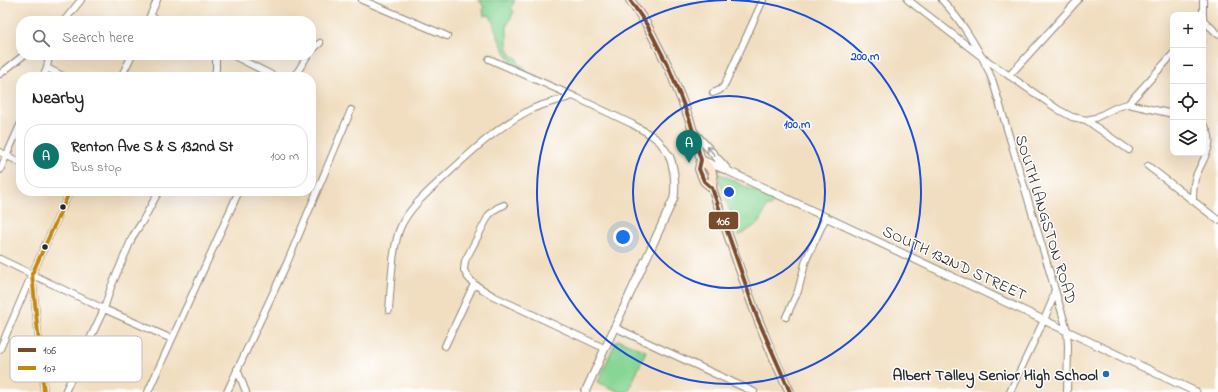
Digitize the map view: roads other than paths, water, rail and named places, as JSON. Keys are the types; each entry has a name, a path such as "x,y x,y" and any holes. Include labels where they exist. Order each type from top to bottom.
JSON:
{"main road":[{"path":"630,0 647,25 669,68 693,131 701,160 710,167 713,179 712,188 750,300 776,364 790,392"}],"street":[{"path":"68,16 81,0"},
{"path":"150,16 157,0"},
{"path":"362,0 447,36"},
{"path":"713,93 720,90 724,86 763,0"},
{"path":"908,0 982,57 1072,118 1086,120 1095,118 1117,107 1128,104 1170,113"},
{"path":"1009,76 1078,0"},
{"path":"1203,0 1203,12"},
{"path":"945,1 982,57"},
{"path":"1206,23 1218,34"},
{"path":"316,47 320,43"},
{"name":"SOUTH LANGSTON ROAD","path":"982,57 993,82 1067,330 1067,392"},
{"path":"1128,104 1170,57"},
{"path":"489,59 632,124 659,141 669,155 675,176 676,186 674,198 585,392"},
{"path":"0,74 18,60"},
{"path":"45,72 48,60"},
{"path":"124,72 130,60"},
{"path":"215,72 216,60"},
{"path":"242,60 266,72"},
{"path":"297,72 305,60"},
{"path":"47,68 55,72"},
{"path":"389,310 397,239 401,226 426,193 467,156 510,121 532,109 573,96"},
{"path":"316,194 351,110"},
{"path":"1086,120 1129,150"},
{"path":"1193,201 1193,186 1209,151 1211,142 1206,128"},
{"path":"693,131 729,171"},
{"path":"0,170 3,154 16,132"},
{"path":"3,154 16,160"},
{"name":"SOUTH 132ND STREET","path":"701,160 729,171 1196,392"},
{"path":"1148,166 1218,220"},
{"path":"0,349 68,196"},
{"path":"91,336 104,309 111,287 133,236 156,196"},
{"path":"148,392 237,196"},
{"path":"227,392 290,256 315,196"},
{"path":"504,205 497,208 489,215 465,261 464,270 467,276 474,284 493,296 604,348"},
{"path":"786,317 798,291 806,260 826,217"},
{"path":"0,259 104,309 172,339"},
{"path":"32,274 38,336"},
{"path":"445,346 474,284"},
{"path":"1010,392 1044,320 1055,290"},
{"path":"614,327 754,392"},
{"path":"237,369 246,392"},
{"path":"43,382 44,392"},
{"path":"65,392 70,382"}],"place":[{"name":"Renton Ave S & S 132nd St","path":"689,163"},
{"name":"Albert Talley Senior High School","path":"1106,374"}]}
